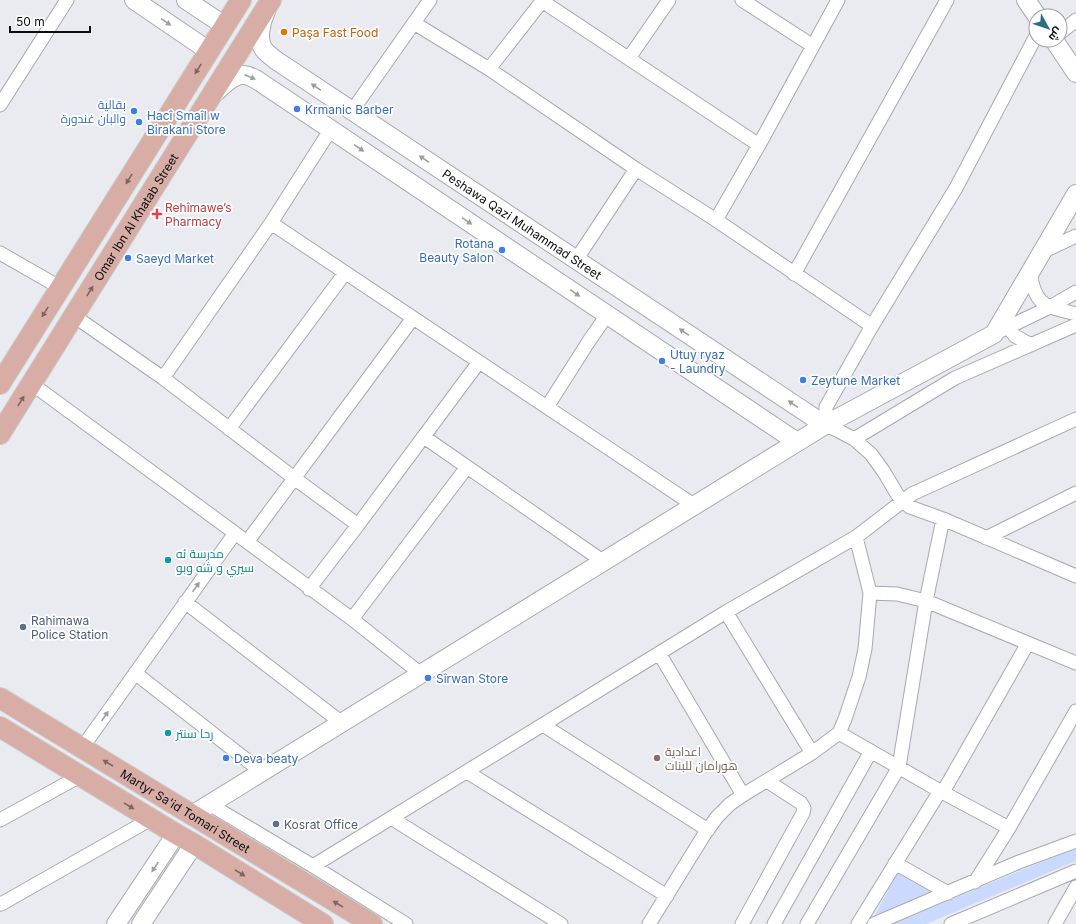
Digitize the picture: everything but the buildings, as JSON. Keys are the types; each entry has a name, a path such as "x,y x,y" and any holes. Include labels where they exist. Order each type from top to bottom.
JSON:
{"main road":[{"path":"0,384 242,0"},
{"name":"Omar Ibn Al Khatab Street","path":"0,434 272,0"},
{"path":"106,216 128,230"},
{"name":"Martyr Sa'id Tomari Street","path":"0,698 372,924"},
{"path":"25,743 41,739 44,734 38,721"},
{"name":"Martyr Sa'id Tomari Street","path":"0,727 176,834 189,852 323,924"},
{"path":"55,761 52,749 53,742 59,739 76,744"}],"street":[{"path":"0,105 67,0"},
{"path":"134,0 209,51"},
{"path":"186,0 225,26"},
{"name":"Peshawa Qazi Muhammad Street","path":"272,0 264,15 261,28 261,43 264,50 277,61 576,260 828,424"},
{"path":"352,111 430,0"},
{"path":"489,69 542,0 759,144"},
{"path":"629,58 669,0"},
{"path":"742,0 813,46"},
{"path":"716,220 838,0"},
{"path":"794,274 947,0"},
{"path":"1068,26 1076,20"},
{"path":"414,23 489,69 872,326"},
{"path":"1030,48 956,188 872,326 826,407 826,412 828,424 854,439 871,454 884,472 896,494 910,507 943,519 1076,576"},
{"path":"1059,48 1076,73"},
{"path":"208,102 224,83 235,77 244,74 257,80 797,442"},
{"path":"163,378 271,223 331,130"},
{"path":"576,260 636,169"},
{"path":"1001,331 1030,272 1076,194"},
{"path":"271,223 695,506"},
{"path":"507,248 522,224"},
{"path":"1042,252 1076,236"},
{"path":"0,253 61,288"},
{"path":"1030,272 1032,284 1036,294 1043,303 1050,307 1076,314"},
{"path":"229,429 345,273"},
{"path":"192,815 797,442 1076,292"},
{"path":"547,407 607,315"},
{"path":"74,316 163,378 358,525"},
{"path":"247,542 413,318"},
{"path":"854,439 955,378 1076,325"},
{"path":"1001,331 1015,336 1031,345"},
{"path":"309,589 479,362"},
{"path":"32,384 309,589 352,619 421,674"},
{"path":"313,866 726,612 856,537 912,494 1076,419"},
{"path":"424,437 604,562"},
{"path":"352,619 467,467"},
{"path":"986,538 1076,493"},
{"path":"807,924 899,767 926,601 943,519"},
{"path":"76,744 135,673 235,533"},
{"path":"649,924 708,830 723,811 743,795 812,753 839,733 857,683 865,650 870,593 856,537"},
{"path":"870,593 897,594 926,601 1076,663"},
{"path":"185,602 342,723"},
{"path":"726,612 812,753"},
{"path":"858,924 942,791 1028,643"},
{"path":"659,654 743,795"},
{"path":"135,673 262,772"},
{"path":"975,882 1009,828 1076,711"},
{"path":"543,725 708,830"},
{"path":"839,733 1009,828"},
{"path":"774,924 871,751"},
{"path":"467,772 667,896"},
{"path":"0,820 80,776"},
{"path":"742,924 803,813 804,808 801,803 767,781"},
{"path":"209,804 406,924"},
{"path":"391,818 561,924"},
{"path":"0,903 1,904 151,819"},
{"path":"116,924 176,834"},
{"path":"874,924 1019,862 1076,841"},
{"path":"165,851 176,854 189,852"},
{"path":"147,922 189,852"},
{"path":"895,864 948,893"},
{"path":"952,924 1076,871"},
{"path":"1055,924 1076,887"}],"shaded area":[{"path":"1076,848 1076,861 926,924 890,924"},
{"path":"898,872 935,891 877,917 876,913"}],"place":[{"name":"Paşa Fast Food","path":"284,32"},
{"name":"Krmanic Barber","path":"297,109"},
{"name":"بقالية والبان غندورة","path":"134,111"},
{"name":"Hacî Smaîl w Birakanî Store","path":"139,122"},
{"name":"Rehîmawe’s Pharmacy","path":"157,214"},
{"name":"Rotana Beauty Salon","path":"502,250"},
{"name":"Saeyd Market","path":"128,258"},
{"name":"Utuy ryaz - Laundry","path":"662,361"},
{"name":"Zeytune Market","path":"803,380"},
{"name":"مدرسة ئه سيري و شه وبو","path":"168,560"},
{"name":"Rahimawa Police Station","path":"23,627"},
{"name":"Sîrwan Store","path":"428,678"},
{"name":"رحا سنتر","path":"168,733"},
{"name":"Deva beaty","path":"226,758"},
{"name":"اعدادية هورامان للبنات","path":"657,758"},
{"name":"Kosrat Office","path":"276,824"}]}
